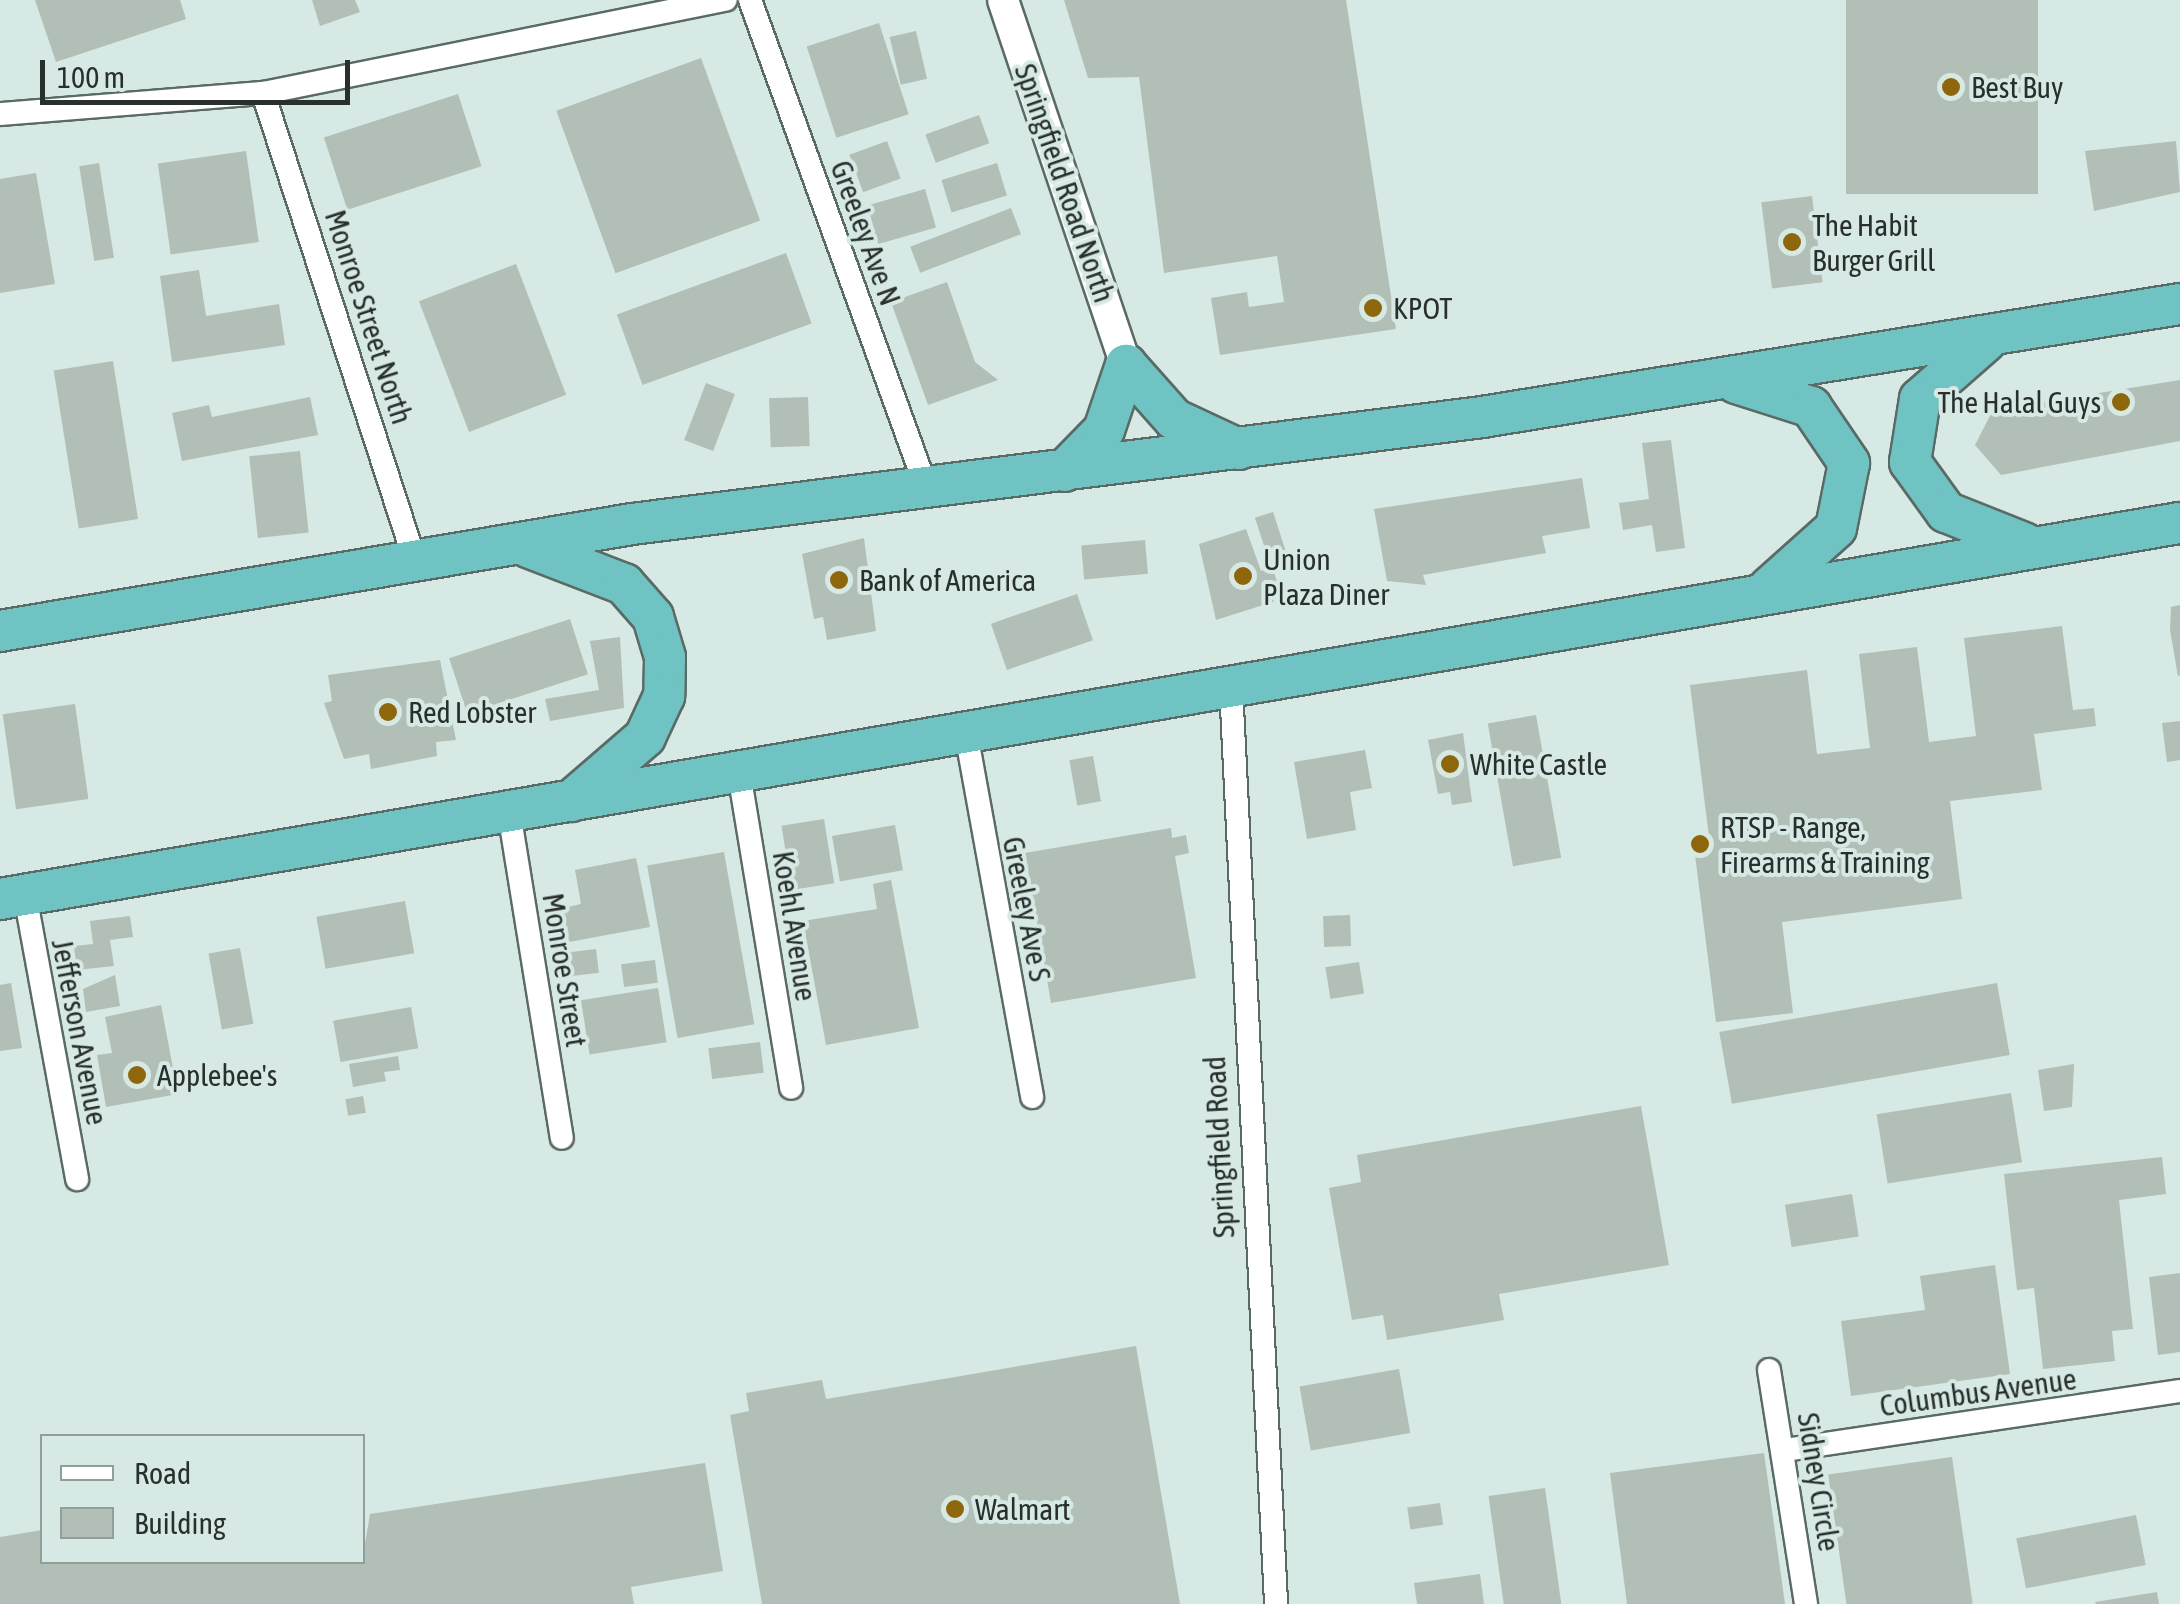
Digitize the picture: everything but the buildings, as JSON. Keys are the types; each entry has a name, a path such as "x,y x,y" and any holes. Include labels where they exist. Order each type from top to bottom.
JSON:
{"highway":[{"path":"0,632 513,544 926,487 1242,450 1721,380 2180,304"},
{"path":"2003,332 1920,399 1910,462 1946,512 2034,546"},
{"path":"1064,471 1104,430 1126,366 1174,418 1242,450"},
{"path":"1721,380 1811,407 1849,463 1836,528 1766,591"},
{"path":"12,897 1766,591 2180,523"},
{"path":"513,544 611,575 644,604 663,643 664,696 653,724 568,803"}],"street":[{"path":"0,114 264,93 726,0"},
{"name":"Greeley Ave N","path":"750,0 926,487"},
{"name":"Springfield Road North","path":"1002,0 1126,366"},
{"name":"Monroe Street North","path":"264,93 416,561"},
{"name":"Springfield Road","path":"1231,686 1276,1604"},
{"name":"Greeley Ave S","path":"966,733 1032,1097"},
{"name":"Koehl Avenue","path":"739,773 791,1088"},
{"name":"Monroe Street","path":"509,812 562,1138"},
{"name":"Jefferson Avenue","path":"12,897 76,1179"},
{"name":"Sidney Circle","path":"1770,1370 1786,1450 1806,1604"},
{"name":"Columbus Avenue","path":"1786,1450 2180,1392"}],"place":[{"name":"Best Buy","path":"1951,87"},
{"name":"The Habit Burger Grill","path":"1792,242"},
{"name":"KPOT","path":"1373,308"},
{"name":"The Halal Guys","path":"2121,402"},
{"name":"Union Plaza Diner","path":"1243,576"},
{"name":"Bank of America","path":"839,580"},
{"name":"Red Lobster","path":"388,712"},
{"name":"White Castle","path":"1450,764"},
{"name":"RTSP - Range, Firearms & Training","path":"1700,844"},
{"name":"Applebee's","path":"137,1075"},
{"name":"Walmart","path":"955,1509"}]}
